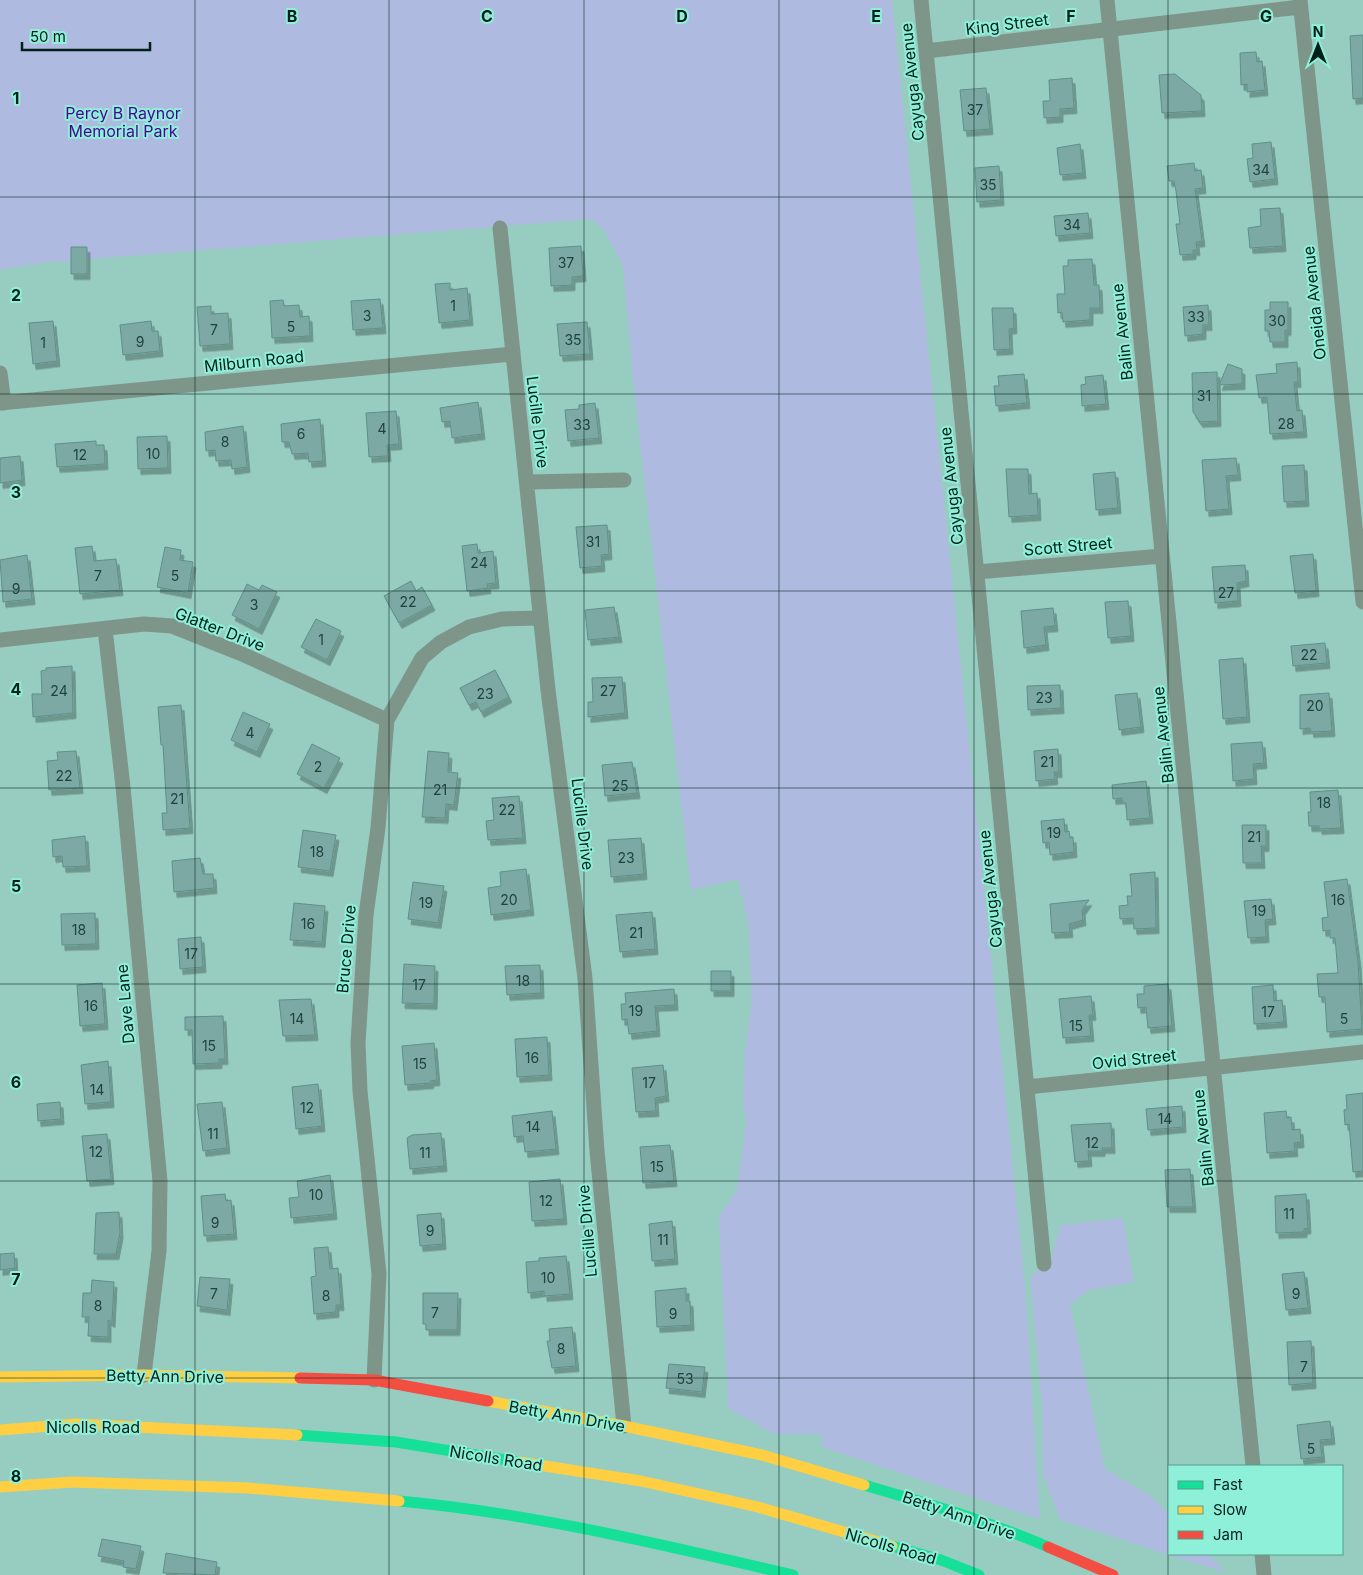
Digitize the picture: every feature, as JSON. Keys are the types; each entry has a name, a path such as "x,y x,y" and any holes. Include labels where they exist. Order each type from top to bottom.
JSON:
{"main road":[{"name":"Betty Ann Drive","path":"0,1377 144,1375 374,1380 624,1426 762,1455 941,1507 1010,1531 1113,1575"},
{"name":"Nicolls Road","path":"0,1430 87,1425 240,1431 425,1447 641,1481 758,1507 941,1560 979,1575"},
{"path":"0,1487 73,1482 248,1488 443,1505 610,1533 793,1575"}],"street":[{"name":"Cayuga Avenue","path":"921,0 1027,1087"},
{"name":"Balin Avenue","path":"1107,0 1253,1465"},
{"name":"King Street","path":"926,51 1110,29 1300,3"},
{"name":"Oneida Avenue","path":"1300,3 1360,536 1363,602"},
{"name":"Lucille Drive","path":"500,228 512,354 528,482 540,618 585,978 597,1151 624,1426"},
{"name":"Milburn Road","path":"2,403 512,354"},
{"path":"0,373 2,403"},
{"path":"528,482 624,480"},
{"name":"Scott Street","path":"977,572 1162,556"},
{"name":"Bruce Drive","path":"374,1380 379,1274 360,1091 358,1043 366,915 378,828 388,720 422,658 441,642 469,627 502,619 540,618"},
{"name":"Glatter Drive","path":"0,640 144,624 172,626 242,654 388,720"},
{"name":"Dave Lane","path":"105,629 123,787 160,1180 159,1250 144,1375"},
{"name":"Ovid Street","path":"1027,1087 1363,1052"},
{"path":"1027,1087 1044,1264"},
{"path":"1262,1555 1264,1575"}],"green space":[{"name":"Percy B Raynor Memorial Park","path":"0,0 892,0 1025,1285 1040,1519 822,1447 821,1434 774,1434 728,1408 719,1217 737,1189 746,1123 743,1096 745,1052 752,999 748,923 738,879 691,890 634,389 623,265 604,231 592,219 41,263 0,270"},
{"path":"1123,1218 1134,1282 1090,1290 1070,1304 1105,1469 1151,1496 1168,1513 1168,1554 1060,1520 1043,1474 1042,1405 1030,1277 1051,1259 1061,1225"},
{"path":"1170,1555 1209,1555 1227,1573"}],"building":[{"path":"1363,35 1363,98 1353,99 1350,36"},
{"path":"1256,52 1257,62 1262,61 1265,90 1247,92 1247,84 1241,85 1240,53"},
{"path":"1175,74 1201,95 1202,111 1162,113 1159,75"},
{"path":"1072,78 1074,108 1060,109 1060,117 1044,118 1043,101 1050,101 1049,80"},
{"path":"986,88 990,129 964,131 960,90"},
{"path":"1271,142 1275,179 1250,182 1247,159 1253,158 1252,144"},
{"path":"1080,144 1083,173 1060,175 1057,148"},
{"path":"1194,163 1195,171 1201,170 1203,188 1195,189 1202,241 1196,242 1197,250 1193,250 1193,254 1180,255 1176,224 1180,224 1176,191 1174,181 1169,181 1167,166"},
{"path":"999,166 1001,200 977,202 975,168"},
{"path":"1280,208 1283,246 1250,248 1248,228 1261,226 1260,209"},
{"path":"1088,213 1090,233 1056,236 1054,216"},
{"path":"581,246 583,276 572,277 572,285 551,286 549,248"},
{"path":"71,247 87,247 87,274 71,274"},
{"path":"1092,259 1094,285 1099,285 1100,308 1090,308 1090,320 1063,322 1062,312 1058,313 1057,294 1065,294 1063,266 1068,266 1068,260"},
{"path":"450,283 450,290 467,288 470,320 439,323 435,284"},
{"path":"380,299 383,328 353,330 351,301"},
{"path":"283,300 284,306 299,305 300,317 309,316 310,336 272,338 270,301"},
{"path":"1270,302 1288,302 1288,330 1285,330 1285,342 1270,342 1269,331 1265,331 1265,310 1270,310"},
{"path":"1208,305 1209,325 1203,325 1203,334 1185,336 1183,307"},
{"path":"211,306 211,314 228,313 230,344 200,346 197,307"},
{"path":"992,308 1013,308 1014,328 1009,329 1010,349 994,350"},
{"path":"53,321 57,361 33,364 29,323"},
{"path":"151,321 152,331 158,331 160,351 123,355 120,325"},
{"path":"587,322 590,354 560,356 557,324"},
{"path":"1297,362 1298,382 1294,382 1297,411 1302,410 1304,432 1270,434 1267,397 1259,398 1256,375 1277,373 1276,364"},
{"path":"1228,364 1242,369 1242,384 1219,385"},
{"path":"1217,372 1218,421 1200,422 1193,412 1192,373"},
{"path":"1024,374 1027,403 996,406 994,386 999,386 998,376"},
{"path":"1103,375 1106,404 1082,406 1081,385 1086,384 1085,377"},
{"path":"478,402 482,434 452,438 450,421 442,422 440,408"},
{"path":"595,403 599,438 568,441 565,410 579,409 579,405"},
{"path":"396,411 399,444 387,445 388,456 369,457 366,413"},
{"path":"320,419 323,461 309,462 308,453 292,454 289,442 282,442 281,424"},
{"path":"243,426 247,467 232,469 231,460 216,461 215,450 206,451 205,432"},
{"path":"167,436 168,468 138,469 137,437"},
{"path":"96,441 96,445 104,445 105,464 57,467 55,444"},
{"path":"20,456 22,480 0,483 0,458"},
{"path":"1236,458 1238,475 1226,476 1229,509 1206,511 1202,460"},
{"path":"1304,465 1306,501 1284,502 1282,466"},
{"path":"1006,469 1028,469 1029,494 1037,493 1038,515 1009,517"},
{"path":"1115,472 1118,508 1096,510 1093,474"},
{"path":"607,525 609,554 601,555 602,566 580,568 576,527"},
{"path":"477,544 478,553 493,551 496,583 487,584 488,588 467,591 462,546"},
{"path":"92,546 94,561 116,559 120,590 80,594 75,548"},
{"path":"165,547 181,550 180,560 193,562 188,593 157,587"},
{"path":"1313,554 1316,591 1295,593 1290,556"},
{"path":"27,555 32,599 3,602 0,560"},
{"path":"1245,565 1246,581 1237,583 1238,601 1215,603 1212,567"},
{"path":"411,581 416,591 422,587 432,605 399,623 384,596"},
{"path":"247,584 259,590 262,585 277,592 259,629 232,615"},
{"path":"1128,601 1131,636 1108,638 1105,602"},
{"path":"614,607 619,637 588,640 585,610"},
{"path":"1053,608 1055,626 1044,627 1046,645 1024,648 1021,611"},
{"path":"316,619 341,631 327,660 301,647"},
{"path":"1325,643 1327,663 1293,666 1291,646"},
{"path":"1243,658 1247,717 1223,719 1219,660"},
{"path":"72,666 73,713 33,717 32,694 42,694 41,671 46,670 46,668"},
{"path":"495,670 509,697 481,712 476,702 469,705 460,688"},
{"path":"622,677 625,713 588,717 588,702 593,702 592,678"},
{"path":"1060,685 1061,708 1028,710 1027,686"},
{"path":"1137,693 1141,727 1119,730 1115,695"},
{"path":"1329,693 1332,731 1311,732 1310,728 1300,729 1300,695"},
{"path":"181,705 190,828 163,830 162,813 167,813 163,745 161,745 158,707"},
{"path":"243,712 270,724 257,752 231,740"},
{"path":"1262,742 1264,763 1253,764 1254,779 1233,781 1231,744"},
{"path":"312,744 340,758 324,788 297,774"},
{"path":"1058,749 1059,772 1054,772 1055,779 1036,781 1034,751"},
{"path":"76,751 80,788 49,790 47,761 58,760 57,752"},
{"path":"428,751 449,753 448,772 458,773 454,805 446,804 445,818 422,817"},
{"path":"632,762 637,793 605,796 602,765"},
{"path":"1146,781 1150,818 1127,820 1126,803 1123,803 1122,798 1113,799 1112,785"},
{"path":"1338,790 1341,828 1319,829 1319,826 1309,826 1308,812 1311,812 1310,792"},
{"path":"519,796 523,838 488,840 486,821 494,820 492,798"},
{"path":"1064,819 1065,832 1069,831 1070,838 1073,837 1074,852 1050,855 1049,842 1043,843 1041,821"},
{"path":"1242,825 1266,825 1266,846 1261,846 1262,863 1243,863"},
{"path":"303,830 336,835 330,871 298,867"},
{"path":"85,836 87,866 63,867 62,856 53,857 52,840"},
{"path":"641,838 644,874 611,877 608,840"},
{"path":"200,858 203,874 213,874 214,888 174,892 172,861"},
{"path":"526,869 531,910 491,915 488,888 501,886 500,872"},
{"path":"1155,872 1156,928 1134,929 1133,918 1120,919 1119,906 1128,905 1127,896 1132,896 1130,874"},
{"path":"1347,879 1358,962 1362,1029 1327,1032 1325,997 1319,997 1317,974 1338,973 1335,938 1330,938 1330,930 1323,931 1322,918 1328,917 1324,882"},
{"path":"413,882 444,886 438,923 408,919"},
{"path":"1271,899 1273,919 1265,920 1266,937 1248,938 1244,901"},
{"path":"1089,900 1082,910 1083,920 1069,924 1070,932 1052,933 1050,904"},
{"path":"294,903 325,906 322,942 290,940"},
{"path":"652,912 655,949 620,952 616,915"},
{"path":"95,913 96,944 62,945 61,914"},
{"path":"201,937 203,967 180,969 178,939"},
{"path":"404,964 435,966 434,1004 402,1003"},
{"path":"540,965 541,993 507,995 505,966"},
{"path":"711,971 731,971 731,991 711,991"},
{"path":"102,983 105,1024 80,1026 77,985"},
{"path":"1168,984 1172,1026 1148,1028 1146,1007 1138,1008 1137,994 1144,994 1144,986"},
{"path":"1273,985 1274,1001 1282,1000 1284,1022 1254,1024 1252,987"},
{"path":"674,989 675,1005 655,1006 657,1031 629,1034 627,1019 622,1020 621,1004 626,1004 625,993"},
{"path":"1091,996 1093,1015 1089,1015 1091,1036 1063,1038 1059,999"},
{"path":"311,999 315,1035 283,1036 279,1000"},
{"path":"223,1016 225,1059 219,1059 219,1063 193,1064 192,1030 185,1030 185,1017"},
{"path":"547,1037 549,1075 517,1077 515,1039"},
{"path":"434,1043 437,1080 430,1081 431,1083 405,1085 402,1046"},
{"path":"108,1061 111,1102 85,1104 81,1065"},
{"path":"663,1065 666,1096 655,1098 656,1111 636,1112 632,1068"},
{"path":"318,1084 322,1126 296,1129 292,1087"},
{"path":"1363,1093 1363,1171 1353,1172 1349,1124 1345,1125 1344,1110 1347,1109 1346,1095"},
{"path":"60,1102 61,1119 38,1121 37,1104"},
{"path":"222,1102 227,1148 203,1151 197,1104"},
{"path":"1182,1106 1183,1127 1148,1130 1146,1109"},
{"path":"552,1111 556,1149 525,1152 523,1136 514,1137 512,1116"},
{"path":"1286,1111 1287,1118 1291,1117 1292,1130 1300,1129 1301,1142 1294,1143 1295,1151 1267,1153 1264,1113"},
{"path":"1111,1123 1112,1148 1102,1148 1102,1151 1088,1151 1089,1161 1075,1162 1071,1125"},
{"path":"441,1133 444,1166 410,1169 407,1138 412,1135"},
{"path":"107,1134 111,1179 87,1181 82,1136"},
{"path":"670,1145 674,1181 643,1183 640,1147"},
{"path":"1190,1169 1193,1207 1167,1207 1165,1170"},
{"path":"330,1175 334,1214 291,1218 289,1198 299,1197 297,1181"},
{"path":"560,1179 564,1219 532,1221 529,1182"},
{"path":"225,1194 226,1201 231,1200 234,1234 204,1236 201,1196"},
{"path":"1306,1194 1308,1228 1304,1229 1304,1232 1276,1233 1275,1196"},
{"path":"119,1212 120,1233 116,1254 94,1254 96,1213"},
{"path":"441,1213 443,1244 420,1246 417,1215"},
{"path":"672,1221 675,1259 652,1261 649,1224"},
{"path":"328,1247 330,1269 338,1268 341,1305 336,1305 336,1312 314,1314 311,1277 316,1276 314,1248"},
{"path":"14,1253 15,1268 0,1270 0,1254"},
{"path":"566,1256 570,1294 544,1296 544,1291 528,1293 526,1262 539,1261 539,1258"},
{"path":"1304,1272 1308,1308 1286,1310 1282,1274"},
{"path":"200,1277 230,1279 227,1310 197,1306"},
{"path":"92,1280 114,1282 112,1322 108,1320 108,1337 88,1336 89,1317 82,1317 83,1293 91,1293"},
{"path":"686,1288 686,1301 690,1301 691,1325 657,1327 655,1291"},
{"path":"423,1293 458,1293 457,1330 426,1330 426,1324 423,1324"},
{"path":"572,1327 576,1366 552,1368 547,1341 550,1341 549,1329"},
{"path":"1311,1341 1313,1383 1289,1385 1287,1342"},
{"path":"669,1364 705,1367 702,1392 666,1388"},
{"path":"1330,1421 1332,1439 1320,1440 1322,1457 1301,1459 1297,1425"},
{"path":"102,1539 141,1546 136,1569 123,1567 124,1561 98,1556"},
{"path":"166,1553 217,1562 215,1575 163,1573"}],"traffic: fast":[{"path":"297,1435 396,1442 519,1462"},
{"path":"864,1485 980,1521 1048,1547"},
{"path":"399,1501 498,1513 597,1531 793,1575"},
{"path":"892,1546 941,1560 979,1575"}],"traffic: slow":[{"path":"0,1377 144,1375 300,1378"},
{"path":"488,1401 624,1426 762,1455 864,1485"},
{"path":"0,1430 77,1424 297,1435"},
{"path":"519,1462 641,1481 758,1507 892,1546"},
{"path":"0,1487 73,1482 248,1488 399,1501"}],"traffic: jam":[{"path":"300,1378 374,1380 488,1401"},
{"path":"1048,1547 1113,1575"}]}
